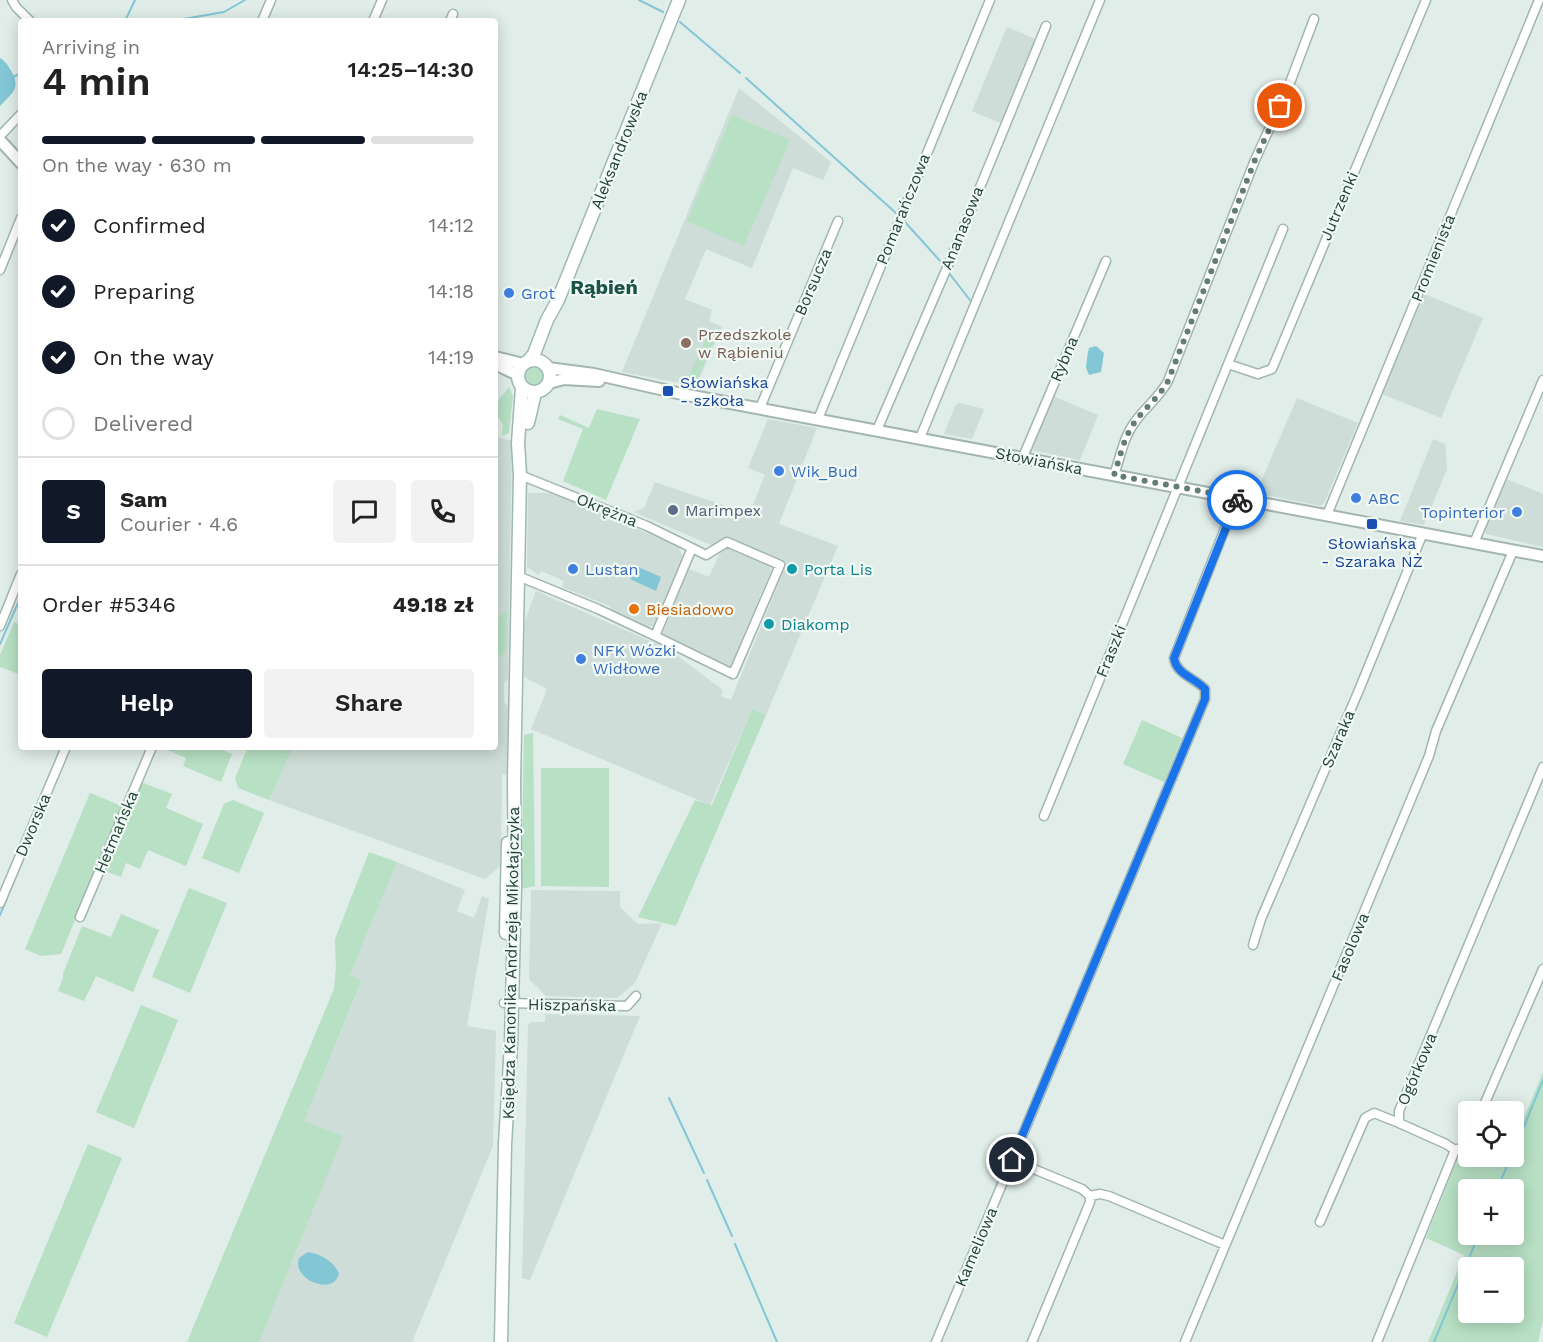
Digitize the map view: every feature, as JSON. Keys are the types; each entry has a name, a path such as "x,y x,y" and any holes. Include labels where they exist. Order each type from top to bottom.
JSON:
{"main road":[{"name":"Aleksandrowska","path":"523,366 534,354 547,320 558,300 679,0"},
{"name":"Aleksandrowska","path":"547,366 546,346 558,300"},
{"path":"536,360 547,366 550,374 549,382 543,390 535,393 522,388 523,366 536,360"},
{"name":"Księdza Kanonika Andrzeja Mikołajczyka","path":"501,1342 520,475 518,443 522,388"},
{"name":"Księdza Kanonika Andrzeja Mikołajczyka","path":"520,475 535,393"}],"street":[{"path":"12,0 27,18"},
{"path":"263,18 271,0"},
{"path":"374,18 382,0"},
{"name":"Pomarańczowa","path":"818,419 990,0"},
{"path":"920,438 1100,0"},
{"name":"Jutrzenki","path":"1228,364 1258,374 1272,369 1426,0"},
{"name":"Promienista","path":"1327,515 1539,0"},
{"path":"1114,475 1130,429 1160,396 1168,381 1247,180 1288,88 1314,19"},
{"name":"Ananasowa","path":"877,430 949,263 1046,26"},
{"path":"18,117 0,138 18,159"},
{"name":"Borsucza","path":"760,408 838,221"},
{"path":"0,270 18,225"},
{"path":"1178,487 1283,229"},
{"name":"Rybna","path":"1023,457 1106,261"},
{"path":"498,358 523,366"},
{"path":"498,364 523,366"},
{"name":"Słowiańska","path":"547,366 594,374 641,386 1543,556"},
{"name":"Słowiańska","path":"549,382 564,379 641,386"},
{"path":"1473,543 1543,380"},
{"name":"Okrężna","path":"520,475 647,526 692,549"},
{"name":"Fraszki","path":"1044,816 1178,487"},
{"name":"Kameliowa","path":"936,1342 1205,699 1205,689 1178,670 1174,658 1238,498"},
{"name":"Szaraka","path":"1253,945 1261,920 1423,533"},
{"path":"518,576 598,609 733,674 780,565 727,542 706,555 692,549 655,636"},
{"name":"Fasolowa","path":"1185,1342 1513,551"},
{"path":"0,626 18,581"},
{"name":"Dworska","path":"0,903 65,750"},
{"name":"Hetmańska","path":"80,917 151,750"},
{"name":"Ogórkowa","path":"1455,1150 1400,1123 1399,1111 1543,767"},
{"path":"1486,1101 1543,969"},
{"name":"Hiszpańska","path":"508,1004 627,1006 636,996"},
{"path":"1320,1222 1365,1118 1374,1113 1400,1123"},
{"path":"1377,1342 1455,1150 1458,1149"},
{"path":"1012,1160 1082,1189 1090,1196 1090,1202 1032,1342"},
{"path":"1090,1196 1100,1194 1109,1196 1225,1245"}],"shaded area":[{"path":"1007,27 1038,40 1003,124 972,111"},
{"path":"739,88 831,162 823,180 793,168 752,268 706,249 685,299 712,310 709,321 722,327 696,386 622,372"},
{"path":"1424,294 1483,318 1441,418 1382,394"},
{"path":"1053,396 1098,415 1080,460 1030,450"},
{"path":"1297,398 1358,423 1321,506 1256,493"},
{"path":"959,403 984,409 972,439 944,434 955,406"},
{"path":"768,419 817,428 779,524 838,546 766,715 752,709 710,805 531,729 547,689 524,677 525,621 536,591 668,649 723,690 721,696 731,700 786,565 727,538 713,546 634,512 644,508 655,482 749,514 765,475 748,468"},
{"path":"498,437 512,441 508,679 504,683 504,702 508,706 507,775 502,774 501,865 485,879 269,800 292,750 498,750"},
{"path":"1433,439 1445,444 1447,469 1424,525 1400,521"},
{"name":"Topinterior","path":"1506,479 1543,494 1543,547 1486,534 1483,530"},
{"path":"528,493 553,493 678,546 683,557 653,626 647,627 612,611 610,606 562,587 564,581 541,571 539,575 527,567"},
{"path":"727,547 770,565 771,570 732,664 727,668 707,659 705,654 662,635 689,569 709,577 722,548"},
{"path":"397,862 465,890 457,911 474,918 482,896 489,899 467,1026 496,1031 493,1146 412,1342 257,1342 342,1136 304,1121 362,981 350,975"},
{"path":"531,890 620,891 620,907 638,924 662,923 635,983 617,998 546,996 529,979"},
{"path":"545,1014 640,1016 530,1280 522,1278 528,1025 531,1022 545,1022"}],"green space":[{"path":"732,115 790,140 744,246 687,221"},
{"path":"708,335 715,338 696,384 687,380"},
{"path":"535,365 543,368 546,376 543,384 535,387 527,384 524,376 527,368"},
{"path":"509,387 513,396 509,433 502,436 503,424 498,416 498,401"},
{"path":"597,409 640,419 606,500 563,481 583,429 558,419 560,415 589,428"},
{"path":"507,611 506,651 498,658 498,618"},
{"path":"14,622 18,624 18,674 0,667 0,655"},
{"path":"752,709 766,715 676,926 638,917 695,800 712,805"},
{"path":"1142,720 1182,738 1164,782 1123,764"},
{"path":"533,733 535,886 521,889 524,735"},
{"path":"167,750 223,750 232,754 221,782 183,766 186,758"},
{"path":"247,750 292,750 269,800 238,788 235,778"},
{"path":"541,768 609,768 609,887 541,886"},
{"path":"141,782 172,794 166,808 203,824 186,866 148,850 140,869 126,863 121,877 105,871"},
{"path":"90,793 122,806 61,954 41,956 25,949"},
{"path":"233,800 264,813 239,873 202,858 224,804"},
{"path":"369,852 397,862 350,975 362,980 304,1121 343,1136 259,1342 187,1342 334,989 335,939"},
{"path":"189,888 227,903 190,993 152,977"},
{"path":"121,914 159,930 133,992 96,976 84,1001 58,991 82,926 111,937"},
{"path":"141,1005 178,1020 134,1128 96,1112"},
{"path":"1543,1072 1543,1320 1538,1342 1428,1342 1458,1270 1458,1323 1524,1323 1524,1257 1463,1257 1464,1255 1426,1238 1458,1157 1458,1167 1524,1167 1524,1118"},
{"path":"88,1144 122,1158 47,1337 14,1323"}],"water":[{"path":"0,58 14,75 16,85 0,106"},
{"path":"1096,346 1104,353 1101,372 1089,375 1086,368 1088,350"},
{"path":"636,566 661,577 656,591 630,579"},
{"path":"308,1252 322,1256 333,1265 339,1273 336,1280 322,1285 307,1279 301,1273 298,1266 299,1258"}],"waterway":[{"path":"126,18 135,0"},
{"path":"189,18 224,12 245,0"},
{"path":"639,0 663,12"},
{"path":"680,22 740,73"},
{"path":"13,77 18,74"},
{"path":"746,78 897,214"},
{"path":"905,222 942,263"},
{"path":"949,273 973,304"},
{"path":"0,644 18,603"},
{"path":"0,915 7,898"},
{"path":"1524,1127 1543,1080"},
{"path":"669,1098 704,1173"},
{"path":"1502,1179 1506,1167"},
{"path":"707,1180 732,1236"},
{"path":"735,1244 777,1342"},
{"path":"1434,1342 1474,1245"}],"way so far":[{"path":"1237,500 1238,498 1114,475 1130,429 1160,396 1168,381 1255,160 1280,106"}],"place":[{"name":"Grot","path":"509,293"},
{"name":"Przedszkole w Rąbieniu","path":"686,343"},
{"name":"Słowiańska - szkoła","path":"668,391"},
{"name":"Wik_Bud","path":"779,471"},
{"name":"ABC","path":"1356,498"},
{"name":"Marimpex","path":"673,510"},
{"name":"Topinterior","path":"1517,512"},
{"name":"Słowiańska - Szaraka NŻ","path":"1372,524"},
{"name":"Lustan","path":"573,569"},
{"name":"Porta Lis","path":"792,569"},
{"name":"Biesiadowo","path":"634,609"},
{"name":"Diakomp","path":"769,624"},
{"name":"NFK Wózki Widłowe","path":"581,659"}],"district":[{"name":"Rąbień","path":"604,287"}],"route":[{"path":"1012,1160 1205,699 1205,689 1178,670 1174,664 1174,658 1237,500"}]}
